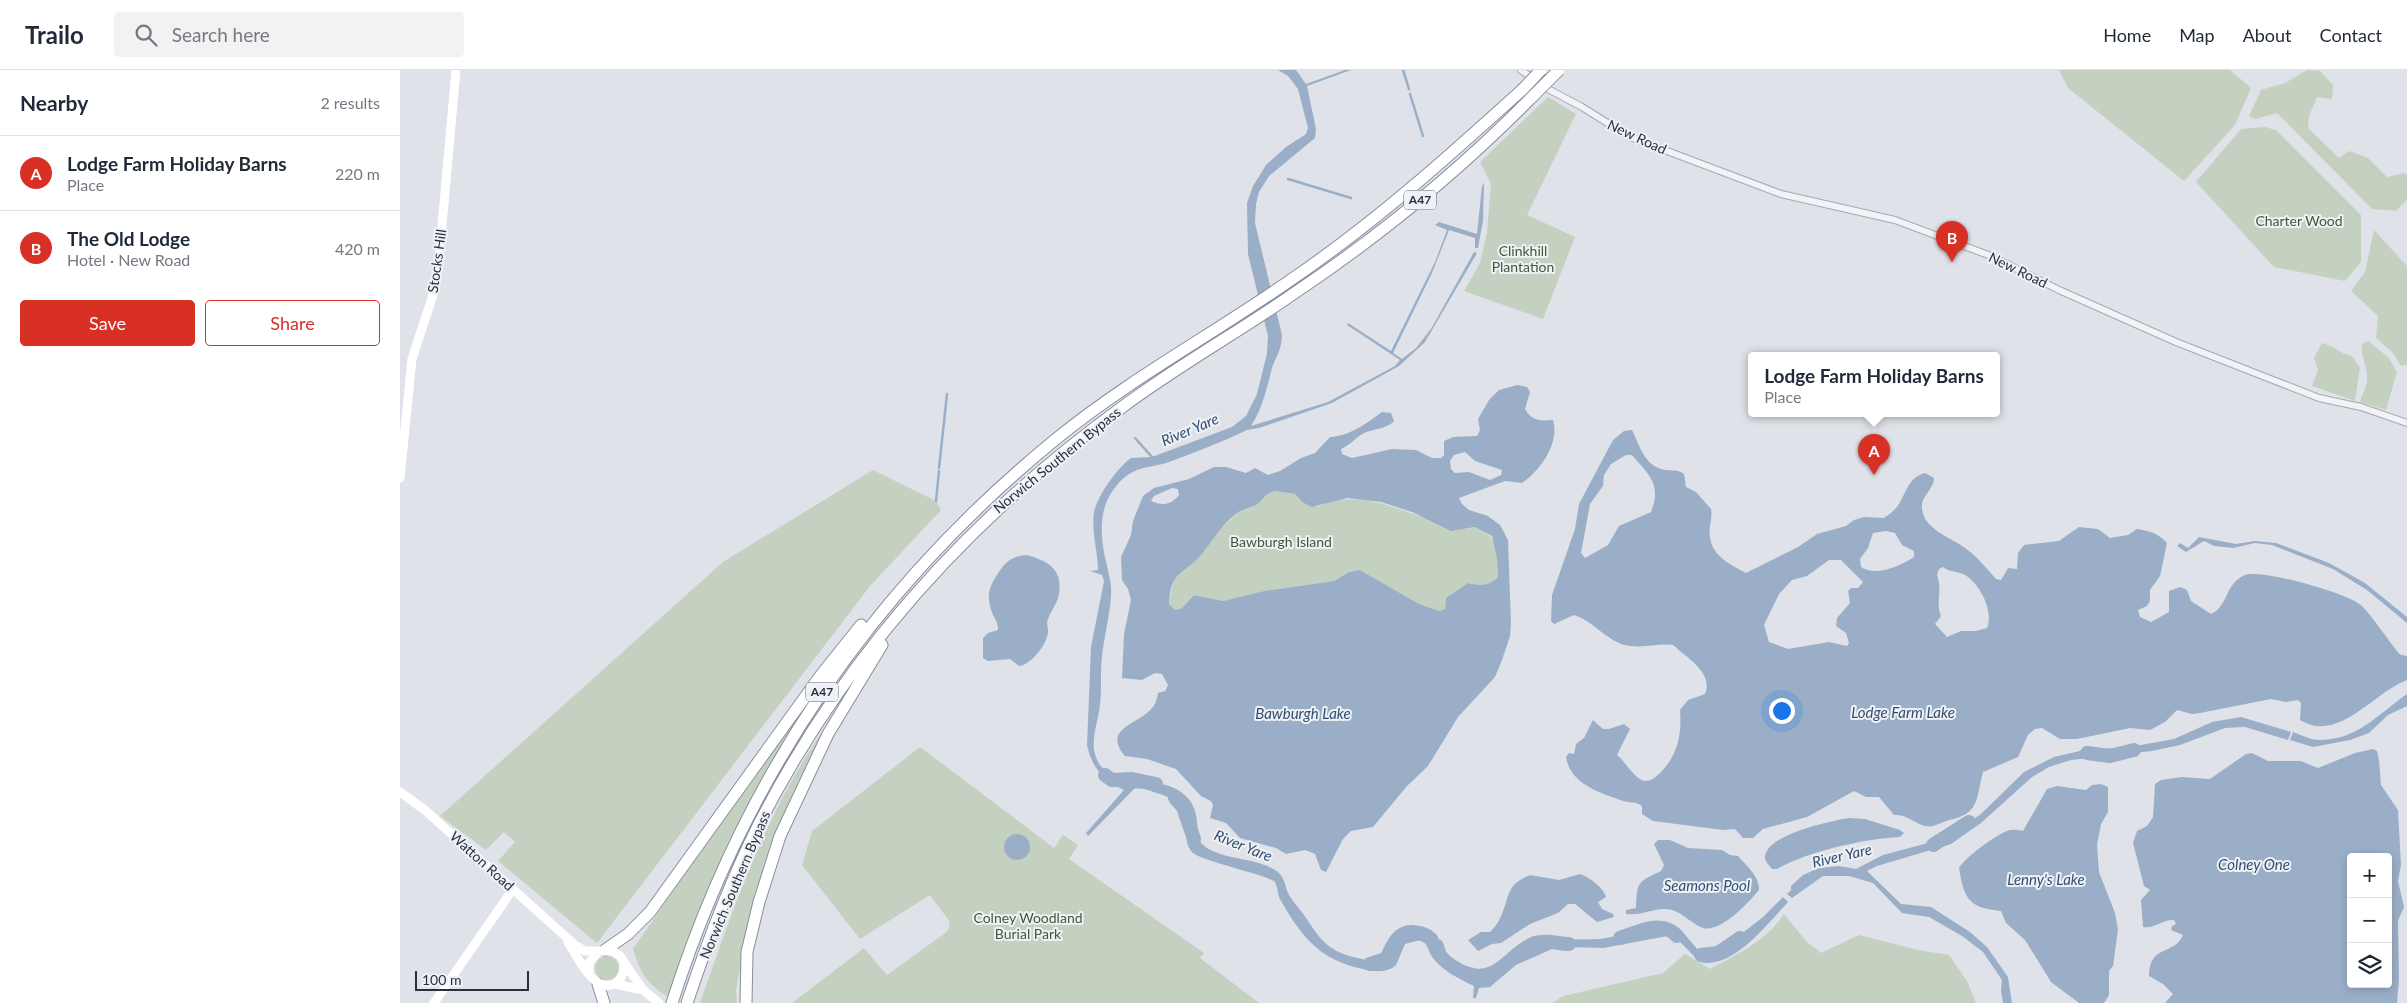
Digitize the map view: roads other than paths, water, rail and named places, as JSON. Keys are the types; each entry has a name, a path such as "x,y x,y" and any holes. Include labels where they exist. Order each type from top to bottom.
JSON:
{"highway":[{"name":"Norwich Southern Bypass","path":"672,1003 698,928 745,822 771,772 800,724 865,631 908,580 953,532 1056,439 1122,391 1297,276 1418,184 1523,89 1541,70"},
{"name":"Norwich Southern Bypass","path":"687,1003 711,936 757,828 798,755 829,706 883,632 942,564 1006,499 1123,406 1300,290 1414,205 1495,134 1559,70"},
{"name":"A47","path":"601,951 628,934 650,912 821,675 884,597 921,556 962,516 1056,439"},
{"name":"A47","path":"746,1003 747,952 765,882 780,836 828,734 882,645 922,594 1006,499"},
{"path":"598,984 604,1003"}],"street":[{"name":"Stocks Hill","path":"400,478 412,359 432,298 438,270 456,70"},
{"name":"New Road","path":"1522,70 1548,89 1582,107 1630,137 1781,194 1895,220 1991,256 2059,290 2176,342 2319,398 2361,407 2407,422"},
{"name":"Watton Road","path":"400,792 426,811 562,934 585,950 613,951 620,956 643,990 659,1003"},
{"path":"434,1003 513,889"},
{"name":"Watton Road","path":"562,934 592,979 598,984 607,986 615,984 643,990"},
{"path":"589,972 589,963 601,951"},
{"path":"615,984 624,972 624,964"}],"water":[{"path":"1278,70 1296,70 1306,84 1345,70 1351,70 1307,86 1316,129 1315,138 1269,176 1259,192 1255,223 1282,335 1263,400 1251,426 1328,402 1395,366 1400,360 1347,325 1348,323 1391,351 1435,262 1447,230 1435,225 1439,222 1477,234 1482,186 1484,183 1483,221 1478,248 1475,248 1475,238 1449,230 1432,273 1393,353 1402,359 1416,348 1431,329 1474,252 1477,253 1425,342 1399,366 1332,403 1259,428 1247,430 1169,462 1135,471 1117,485 1106,503 1102,524 1103,545 1111,591 1102,657 1101,692 1094,738 1094,750 1098,762 1107,773 1116,777 1126,780 1158,783 1178,790 1187,797 1192,805 1197,820 1198,834 1203,845 1220,854 1261,864 1278,872 1284,880 1291,898 1321,939 1333,949 1350,956 1374,962 1383,961 1391,954 1402,934 1422,931 1442,941 1448,956 1459,968 1475,975 1486,977 1515,953 1532,946 1556,940 1600,939 1674,926 1681,930 1699,951 1717,953 1763,917 1783,897 1788,902 1749,943 1725,959 1712,963 1700,962 1673,935 1603,948 1567,947 1552,949 1516,965 1490,987 1479,988 1476,998 1473,998 1474,986 1461,980 1445,967 1438,955 1437,948 1420,940 1405,944 1396,965 1385,971 1371,971 1348,965 1323,953 1304,935 1296,924 1280,899 1274,881 1205,859 1192,852 1186,837 1187,822 1182,807 1160,794 1144,789 1134,789 1088,836 1086,833 1124,790 1110,782 1095,767 1087,745 1091,647 1104,581 1102,575 1090,571 1098,570 1093,527 1094,512 1109,482 1131,458 1152,457 1232,427 1246,416 1257,394 1267,353 1268,336 1248,254 1247,203 1253,186 1266,165 1286,147 1306,134 1308,128 1298,89 1288,76"},
{"name":"Bawburgh Lake","path":"1517,385 1527,387 1530,392 1525,409 1534,418 1553,420 1554,429 1554,438 1547,456 1529,478 1522,483 1505,481 1459,498 1462,504 1469,510 1488,516 1500,525 1508,540 1510,636 1495,677 1458,717 1428,766 1407,786 1373,827 1351,831 1343,839 1326,872 1321,870 1315,854 1305,850 1286,854 1276,848 1240,838 1226,823 1210,818 1213,805 1211,801 1201,796 1176,769 1147,759 1125,756 1119,747 1117,739 1120,733 1152,708 1158,693 1165,691 1168,685 1162,674 1155,673 1142,680 1122,678 1124,634 1131,600 1128,589 1122,580 1121,557 1131,535 1133,521 1143,496 1154,488 1189,479 1214,467 1226,467 1246,473 1255,468 1268,475 1280,471 1301,458 1315,453 1330,437 1351,432 1382,412 1391,413 1394,421 1388,426 1361,435 1341,449 1342,454 1352,458 1392,449 1416,450 1432,458 1441,458 1444,455 1444,441 1453,437 1477,436 1480,430 1478,419 1489,400 1499,390","holes":["1465,452 1475,461 1502,470 1501,475 1490,480 1469,472 1455,473 1451,469 1450,461 1454,455","1172,488 1178,489 1179,495 1170,503 1163,504 1151,501 1154,496","1275,491 1295,494 1302,502 1312,507 1348,498 1381,502 1412,512 1451,531 1475,527 1492,536 1497,559 1498,577 1484,584 1468,583 1446,598 1445,609 1440,611 1419,604 1360,570 1349,572 1334,581 1264,591 1223,601 1194,595 1181,609 1175,610 1169,604 1170,593 1172,585 1179,574 1195,562 1228,521 1240,511 1254,506"]},
{"name":"Lodge Farm Lake","path":"1632,430 1640,449 1652,464 1658,468 1684,474 1686,487 1696,492 1711,509 1710,534 1714,550 1734,567 1746,573 1798,547 1817,534 1846,526 1854,520 1864,517 1884,518 1896,508 1914,478 1925,473 1934,478 1932,486 1923,500 1922,509 1924,517 1934,529 1969,551 1996,579 2001,580 2008,568 2017,569 2018,553 2024,545 2059,541 2079,527 2098,529 2110,538 2128,535 2137,529 2146,531 2154,533 2167,543 2160,576 2150,590 2150,601 2147,606 2138,610 2140,617 2151,622 2169,612 2169,591 2180,587 2187,590 2191,601 2211,614 2221,606 2233,584 2245,575 2269,575 2305,583 2341,595 2362,606 2398,652 2401,655 2407,656 2407,680 2394,686 2355,714 2328,726 2314,726 2300,720 2301,703 2298,700 2286,702 2271,699 2192,714 2177,710 2165,722 2150,730 2130,728 2077,739 2060,739 2042,728 2035,729 2028,735 2018,757 1983,772 1972,809 1959,817 1932,826 1921,825 1904,816 1894,815 1879,797 1866,797 1854,791 1807,817 1763,829 1753,838 1743,838 1735,829 1723,830 1653,821 1642,814 1642,806 1640,804 1605,795 1580,781 1573,774 1566,757 1569,753 1574,754 1576,744 1584,738 1593,720 1603,729 1624,724 1630,729 1617,755 1641,780 1648,781 1654,778 1667,765 1675,751 1680,727 1680,710 1688,700 1705,694 1707,686 1703,673 1698,666 1673,645 1637,646 1618,643 1574,615 1554,624 1551,621 1552,595 1575,529 1579,504 1613,440 1624,431","holes":["1626,455 1632,455 1652,480 1655,494 1654,502 1651,512 1619,526 1608,545 1585,558 1581,553 1590,504 1603,486 1604,475 1611,464","1886,531 1895,533 1902,545 1914,551 1914,557 1895,567 1881,571 1867,570 1861,567 1860,559 1868,548 1873,533","1829,560 1841,560 1863,582 1858,588 1851,588 1848,591 1850,603 1837,618 1836,626 1846,633 1849,643 1847,646 1829,642 1788,649 1769,642 1764,625 1779,594 1792,580 1807,576","1943,567 1965,575 1976,585 1987,606 1989,614 1987,628 1976,631 1961,631 1947,637 1935,624 1941,616 1939,611 1939,581 1937,575 1939,569"]},
{"path":"2199,537 2236,544 2255,541 2276,543 2329,563 2365,583 2407,617 2407,623 2367,590 2333,569 2272,545 2255,543 2233,548 2214,546 2204,541 2186,552 2177,546 2180,543 2188,548"},
{"path":"1027,555 1041,560 1052,567 1056,572 1060,585 1057,600 1047,621 1048,635 1046,641 1034,658 1024,665 1019,666 1010,659 988,661 983,658 983,638 988,633 998,630 989,602 991,586 1009,560"},
{"path":"2407,694 2407,706 2388,715 2369,733 2350,740 2313,747 2290,740 2293,732 2319,740 2345,736 2367,724"},
{"path":"2241,717 2291,732 2288,740 2245,727 2225,728 2180,745 2152,751 2071,760 2049,767 2032,777 1981,823 1951,844 1877,866 1867,871 1901,904 1931,907 1970,932 1987,947 2008,977 2012,1003 2003,1003 2002,980 1983,952 1962,936 1929,917 1902,913 1873,883 1849,876 1823,876 1792,898 1787,894 1791,890 1791,886 1803,875 1819,868 1839,866 1856,869 1883,855 1943,839 1981,814 2024,772 2054,757 2084,750 2130,747 2174,739 2212,722"},
{"name":"Colney One","path":"2373,749 2377,751 2381,785 2398,810 2401,865 2398,881 2404,907 2398,921 2399,980 2397,1003 2165,1003 2173,994 2163,984 2149,976 2150,966 2158,954 2174,946 2183,935 2171,930 2172,926 2176,924 2174,920 2151,927 2143,927 2141,900 2150,890 2144,886 2133,843 2137,831 2147,826 2153,817 2155,784 2161,780 2182,777 2210,779 2246,754 2252,753 2268,761 2301,761 2318,768 2355,753"},
{"name":"Lenny's Lake","path":"2101,784 2108,787 2108,812 2101,824 2097,845 2099,872 2115,913 2118,930 2113,966 2109,971 2109,995 2104,1003 2079,1003 2051,982 2025,940 2006,923 2001,911 1990,910 1970,900 1963,887 1959,868 1973,853 2002,833 2011,830 2023,831 2047,789 2057,786 2086,790 2092,785"},
{"path":"1849,818 1865,819 1904,833 1900,837 1870,840 1820,851 1777,869 1772,869 1766,861 1765,856 1769,848 1788,835 1829,822"},
{"path":"1017,834 1026,838 1030,847 1026,856 1017,860 1008,856 1004,847 1008,838"},
{"name":"Seamons Pool","path":"1658,840 1670,840 1688,848 1722,850 1730,855 1738,856 1755,876 1759,890 1734,915 1718,926 1710,928 1703,928 1680,914 1666,909 1639,914 1626,914 1626,910 1636,908 1638,887 1643,880 1661,871 1664,865 1654,844"},
{"path":"1580,874 1592,880 1602,890 1606,897 1598,902 1602,909 1613,914 1614,917 1597,922 1575,904 1568,904 1558,913 1530,924 1501,943 1492,944 1478,951 1468,940 1481,932 1490,932 1496,926 1509,893 1516,883 1530,875 1559,880"}],"waterway":[{"path":"1403,70 1409,89"},
{"path":"1410,94 1423,136"},
{"path":"1288,179 1351,198"},
{"path":"939,468 947,394"},
{"path":"1135,438 1152,457"},
{"path":"936,501 939,471"},
{"name":"River Yare","path":"2087,753 2110,756 2134,750"},
{"name":"River Yare","path":"1105,775 1112,780 1132,779 1156,784"},
{"name":"River Yare","path":"1175,798 1183,807 1194,839"},
{"name":"River Yare","path":"1933,845 1969,822"},
{"name":"River Yare","path":"1620,938 1650,928 1664,928 1677,936"},
{"name":"River Yare","path":"1370,964 1386,959 1399,937 1407,932 1420,933 1429,937 1441,957 1458,970 1482,976 1498,970 1520,952 1535,943 1569,944"},
{"name":"River Yare","path":"1701,955 1718,953 1740,938"}],"place":[{"name":"The Old Lodge","path":"1952,262"},
{"name":"Lodge Farm Holiday Barns","path":"1874,475"}],"park label":[{"name":"Charter Wood","path":"2299,221"},
{"name":"Clinkhill Plantation","path":"1523,260"},
{"name":"Bawburgh Island","path":"1281,542"},
{"name":"Colney Woodland Burial Park","path":"1028,926"}]}
